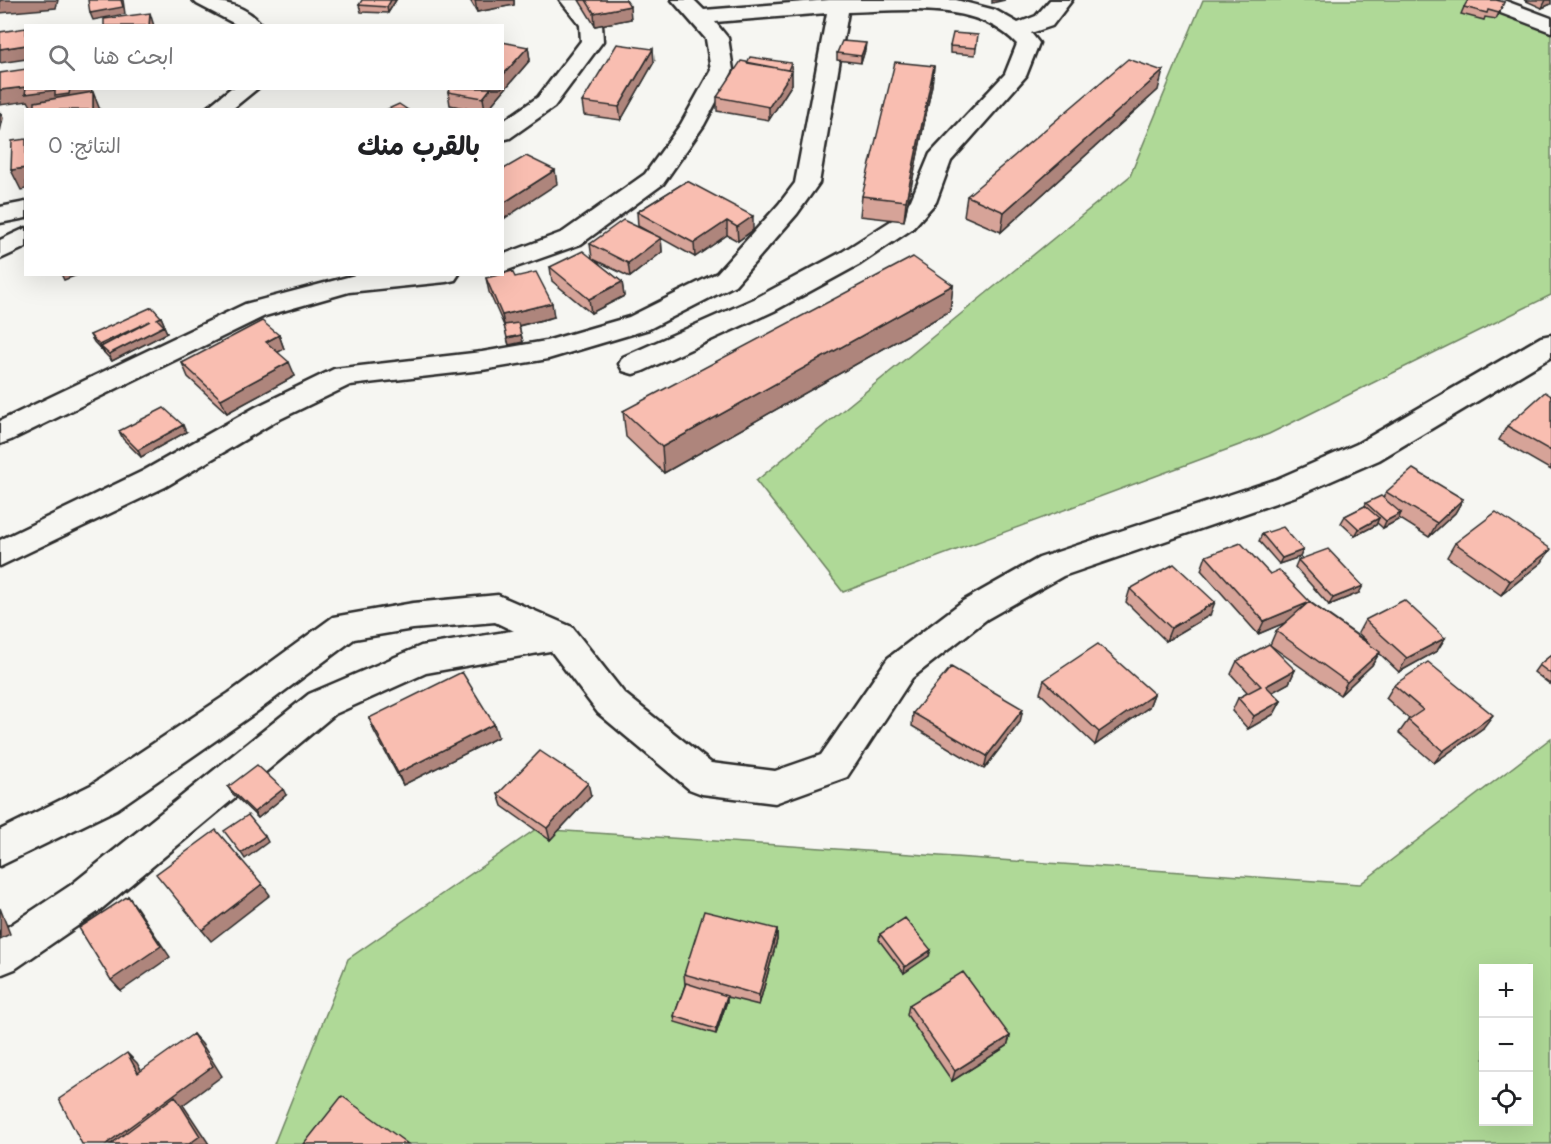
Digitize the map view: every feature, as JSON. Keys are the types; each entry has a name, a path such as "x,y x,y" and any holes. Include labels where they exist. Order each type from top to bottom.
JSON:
{"street":[{"path":"204,0 250,24"},
{"path":"504,132 546,102 591,41 591,24 571,0"},
{"path":"504,263 572,238 654,179 692,125 722,70 717,38 683,0"},
{"path":"1017,31 1044,21 1061,0"},
{"path":"1484,0 1551,26"},
{"path":"633,364 764,305 851,258 903,225 923,202 939,159 1015,76 1028,42 1017,31 987,15 947,4 839,3 700,17"},
{"path":"0,554 154,479 266,414 344,376 482,361 548,350 639,323 726,279 788,209 807,183 839,3"},
{"path":"217,108 244,90"},
{"path":"0,215 24,210"},
{"path":"0,251 24,237"},
{"path":"0,433 105,380 255,310 348,284 426,276"},
{"path":"0,849 104,797 242,703 345,627 412,616 498,608 560,637 611,703 702,778 775,787 834,766 900,668 975,610 1051,567 1288,487 1368,452 1551,344"},
{"path":"0,955 85,898 322,704 421,660 560,637"}],"green space":[{"path":"1203,0 1494,0 1551,25 1551,295 1269,434 843,592 756,481 1130,176"},
{"path":"1551,738 1551,1144 274,1144 348,959 536,829 1360,884"}],"building":[{"path":"88,0 121,0 123,7 90,13"},
{"path":"362,0 391,0 387,7 359,5"},
{"path":"586,0 626,0 630,6 594,13"},
{"path":"1468,0 1504,2 1499,13 1488,10 1487,13 1464,7"},
{"path":"150,13 149,24 104,24 104,19"},
{"path":"24,28 24,45 0,49 0,32"},
{"path":"953,33 978,35 976,48 950,46"},
{"path":"842,41 866,43 861,56 837,53"},
{"path":"504,42 528,47 504,74"},
{"path":"617,44 653,49 619,107 582,102"},
{"path":"750,57 791,63 788,70 747,63"},
{"path":"1128,59 1163,71 1004,212 967,196"},
{"path":"741,61 792,71 769,107 717,97"},
{"path":"895,62 934,66 906,201 862,196"},
{"path":"24,69 24,87 0,90 0,73"},
{"path":"26,90 55,90 25,94"},
{"path":"55,90 70,90 69,94 55,96"},
{"path":"449,90 489,90 483,98 448,92"},
{"path":"93,92 93,108 35,108 35,102"},
{"path":"399,104 405,108 390,108"},
{"path":"24,139 24,168 11,170 12,141"},
{"path":"526,156 555,170 504,203 504,169"},
{"path":"687,181 753,216 737,227 727,221 694,243 637,212"},
{"path":"623,220 661,238 628,263 590,244"},
{"path":"583,251 622,282 589,299 550,267"},
{"path":"913,257 953,285 662,447 623,411"},
{"path":"512,271 515,277 536,272 552,303 502,315 486,278 504,276 504,273"},
{"path":"152,307 161,317 157,319 164,326 109,354 101,347 150,321 99,345 90,335"},
{"path":"262,321 279,335 266,342 289,362 221,399 182,363"},
{"path":"518,323 521,335 507,338 504,325"},
{"path":"1545,392 1551,396 1551,451 1507,426"},
{"path":"164,408 183,425 138,450 119,431"},
{"path":"1413,469 1463,499 1437,523 1386,492"},
{"path":"1381,496 1401,513 1386,521 1366,503"},
{"path":"1365,506 1379,518 1359,529 1345,516"},
{"path":"1496,512 1551,549 1510,581 1455,543"},
{"path":"1283,527 1303,550 1282,558 1262,534"},
{"path":"1241,543 1270,574 1279,570 1310,602 1264,621 1206,556"},
{"path":"1328,549 1363,586 1333,598 1298,560"},
{"path":"1174,564 1215,602 1171,628 1130,589"},
{"path":"1404,600 1445,638 1407,658 1365,620"},
{"path":"1309,602 1380,652 1347,682 1276,631"},
{"path":"1098,644 1154,694 1099,732 1044,680"},
{"path":"1269,644 1295,670 1266,686 1281,701 1254,716 1238,698 1261,686 1237,661"},
{"path":"1551,655 1551,674 1539,665"},
{"path":"1428,662 1493,715 1443,751 1408,720 1423,710 1394,685"},
{"path":"951,667 1023,709 987,756 913,713"},
{"path":"462,672 494,724 398,773 369,718"},
{"path":"540,751 588,783 547,828 498,794"},
{"path":"257,765 283,789 254,812 228,787"},
{"path":"248,815 265,836 241,853 224,831"},
{"path":"216,830 262,884 202,930 156,874"},
{"path":"128,896 161,946 111,980 79,928"},
{"path":"704,911 777,929 759,995 684,974"},
{"path":"905,918 931,950 905,967 880,934"},
{"path":"963,972 1010,1036 955,1071 909,1005"},
{"path":"686,983 727,996 716,1029 674,1016"},
{"path":"193,1034 213,1066 106,1144 82,1144 59,1099 127,1053 138,1073"},
{"path":"175,1096 200,1136 189,1144 111,1144"},
{"path":"342,1096 408,1144 304,1144"}]}
